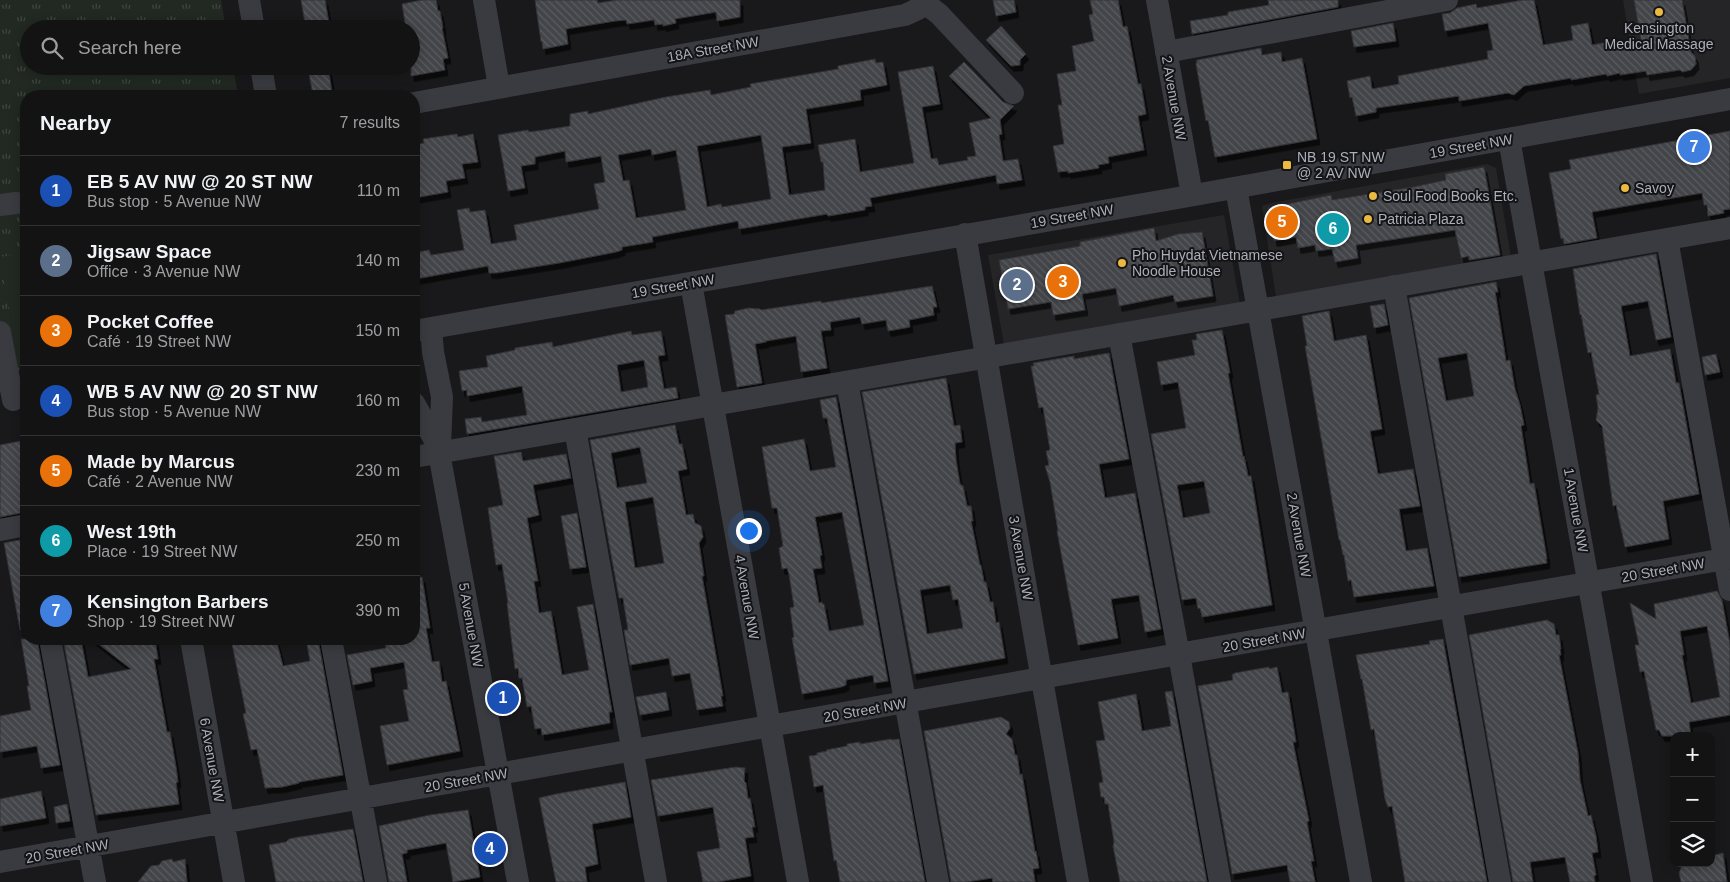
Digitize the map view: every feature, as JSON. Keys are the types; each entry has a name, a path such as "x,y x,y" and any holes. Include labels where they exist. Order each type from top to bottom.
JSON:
{"street":[{"path":"248,0 252,20"},
{"path":"484,0 499,87"},
{"path":"922,0 938,14 1013,93"},
{"name":"18A Street NW","path":"420,101 905,15 918,10 922,0"},
{"name":"2 Avenue NW","path":"1157,0 1192,195"},
{"path":"1166,52 1447,0"},
{"path":"262,75 265,90"},
{"name":"19 Street NW","path":"422,329 1236,188 1730,99"},
{"name":"1 Avenue NW","path":"1509,139 1642,882"},
{"name":"2 Avenue NW","path":"1236,188 1361,882"},
{"path":"420,456 1730,228"},
{"name":"3 Avenue NW","path":"965,234 1078,882"},
{"path":"1667,239 1727,559 1730,590"},
{"name":"4 Avenue NW","path":"691,283 798,882"},
{"path":"1394,286 1500,882"},
{"path":"422,329 433,352 442,397 439,453"},
{"path":"0,332 13,400"},
{"path":"1119,334 1220,882"},
{"path":"847,382 938,882"},
{"name":"5 Avenue NW","path":"420,414 434,439 439,453 518,882"},
{"path":"575,429 656,882"},
{"path":"0,530 20,526"},
{"name":"20 Street NW","path":"0,862 1727,559"},
{"path":"51,645 95,882"},
{"name":"6 Avenue NW","path":"192,645 234,882"},
{"path":"332,645 376,882"}],"shaded area":[{"path":"1623,0 1730,0 1730,78 1639,94"},
{"path":"1487,164 1496,168 1511,257 1276,297 1262,206"},
{"path":"1224,215 1241,310 1005,350 988,255"}],"green space":[{"path":"0,0 221,0 224,20 20,20 20,75 234,75 237,90 20,90 20,370 0,374"},
{"path":"20,254 20,367 0,257"}],"building":[{"path":"301,0 325,0 328,20 304,20"},
{"path":"422,0 436,0 438,11 440,11 448,58 443,59 445,70 420,74 420,20 405,20 402,4"},
{"path":"535,0 597,0 598,3 617,0 740,0 740,17 717,21 716,12 675,19 676,23 663,26 663,24 655,25 654,20 627,24 626,20 615,21 566,29 568,44 543,49"},
{"path":"993,0 1014,0 1016,12 996,16"},
{"path":"1090,0 1118,0 1123,27 1127,26 1138,84 1141,84 1146,114 1138,116 1144,150 1108,157 1109,163 1098,165 1099,168 1068,173 1068,171 1058,172 1053,146 1064,144 1058,105 1062,105 1057,74 1076,71 1072,46 1094,41 1089,15 1093,14"},
{"path":"1268,0 1338,0 1338,7 1192,34 1190,21 1228,15 1228,12 1269,5"},
{"path":"1523,0 1534,0 1543,45 1573,40 1571,26 1588,23 1592,45 1608,42 1608,45 1641,40 1634,0 1682,0 1691,52 1695,56 1696,64 1691,70 1682,72 1680,70 1647,75 1646,71 1607,76 1606,74 1571,80 1571,78 1524,86 1514,95 1508,93 1459,101 1459,96 1376,108 1376,112 1356,116 1347,81 1370,76 1372,89 1399,84 1398,76 1488,59 1487,51 1493,50 1488,23 1445,31 1442,14 1450,13 1457,8 1476,4 1477,8"},
{"path":"1393,23 1396,41 1354,47 1351,31"},
{"path":"1001,26 1026,54 1020,60 1020,65 1011,66 986,40"},
{"path":"1261,48 1262,55 1281,52 1282,62 1302,58 1317,139 1215,157 1208,120 1206,121 1196,64 1197,60"},
{"path":"875,59 876,63 883,62 887,85 860,90 861,100 806,109 811,143 782,147 789,195 825,190 823,162 821,162 818,145 855,139 860,172 914,163 898,72 933,66 940,104 922,107 931,159 937,158 939,165 968,160 967,157 976,156 969,123 991,118 949,76 964,62 1003,102 1014,106 1000,120 1002,134 999,135 1003,161 1018,159 1022,180 997,184 996,175 870,198 872,206 865,207 865,210 828,216 827,214 739,229 738,221 652,237 653,242 622,247 622,250 616,252 559,263 496,273 489,273 488,266 420,278 420,252 429,250 431,255 464,250 457,210 469,208 470,212 485,210 491,244 517,240 514,225 599,209 594,184 605,182 601,156 566,162 565,151 535,157 535,164 521,166 525,188 508,191 498,135 570,126 570,114 588,111 588,114 666,97 710,90 711,95 751,87 750,84 838,69 838,66","holes":["761,135 771,199 722,207 721,204 707,207 697,146","651,149 652,155 676,150 686,210 636,218 629,180 623,181 618,155"]},
{"path":"309,75 329,75 332,90 312,90"},
{"name":"Savoy","path":"1730,131 1730,209 1723,210 1724,213 1708,216 1707,205 1704,205 1702,193 1592,212 1597,238 1564,244 1563,238 1561,239 1549,173 1571,169 1569,160"},
{"path":"457,134 458,137 473,134 478,162 462,164 465,178 446,181 448,192 420,197 420,144 424,143 423,139"},
{"path":"1484,167 1500,255 1469,260 1469,256 1461,258 1455,230 1356,245 1358,258 1335,262 1332,249 1316,251 1315,245 1298,248 1296,237 1274,241 1268,208 1331,195 1332,200 1413,187 1446,180 1445,174"},
{"path":"1154,228 1156,241 1178,234 1202,232 1213,296 1175,302 1173,295 1119,306 1116,288 1082,294 1085,310 1053,315 1051,302 1008,309 999,260 1080,246 1080,242"},
{"path":"1656,254 1671,337 1656,340 1648,301 1621,306 1630,356 1670,349 1676,383 1679,383 1699,494 1663,501 1669,539 1625,547 1616,505 1613,506 1602,426 1596,420 1598,408 1596,395 1599,394 1591,352 1588,353 1580,315 1573,269"},
{"path":"1496,282 1498,292 1495,292 1506,361 1510,360 1520,405 1524,425 1521,426 1530,484 1534,483 1547,563 1459,577 1409,298","holes":["1467,353 1474,396 1446,401 1438,358"]},
{"path":"932,286 937,307 933,307 934,315 909,320 910,327 888,331 886,320 862,324 860,317 830,322 831,330 821,331 827,368 801,372 796,336 755,344 762,383 737,387 725,315 734,314 735,311 749,308 761,310 821,301 821,303"},
{"path":"1384,304 1388,325 1374,328 1370,306"},
{"path":"1329,311 1334,341 1366,335 1382,429 1370,431 1378,474 1413,469 1420,506 1399,509 1406,551 1427,548 1434,586 1354,597 1351,580 1348,581 1344,555 1339,540 1305,346 1307,346 1302,316"},
{"path":"1222,330 1243,457 1248,476 1251,476 1272,605 1202,617 1196,598 1182,600 1151,434 1186,428 1178,382 1161,385 1157,362 1195,355 1192,340 1197,340 1196,334","holes":["1204,481 1210,513 1183,518 1177,485"]},
{"path":"631,331 632,335 661,331 665,355 658,356 664,389 676,387 678,398 467,434 465,419 481,417 482,422 527,415 522,386 467,396 467,390 462,391 459,371 488,367 486,356 515,350 515,348 552,342 553,347","holes":["644,360 648,387 621,392 617,365"]},
{"path":"1109,353 1129,459 1099,464 1105,498 1135,493 1161,629 1145,632 1139,595 1111,599 1118,638 1078,645 1050,482 1045,466 1049,465 1046,451 1050,450 1043,407 1039,408 1031,366 1034,366 1033,363 1074,356 1074,359"},
{"path":"1716,354 1720,372 1705,375 1702,357"},
{"path":"946,378 954,426 960,425 962,442 955,443 960,484 963,486 967,506 971,506 973,521 971,521 980,565 990,602 993,602 996,623 999,622 1005,658 914,674 862,392","holes":["950,585 953,600 958,599 963,628 927,634 920,590"]},
{"path":"836,397 888,681 874,683 873,675 846,680 846,685 841,687 802,694 792,638 794,637 790,608 794,607 789,574 787,568 782,569 779,548 783,546 777,508 772,508 762,447 804,439 810,471 836,467 827,418 823,418 820,400","holes":["842,512 864,625 829,631 824,604 822,602 819,603 813,569 822,568 820,556 822,555 815,517"]},
{"path":"675,425 679,444 682,444 687,469 678,471 686,515 693,514 695,523 701,526 703,537 699,543 704,576 702,576 723,696 721,696 723,706 697,710 690,673 672,676 669,658 630,665 624,630 628,630 623,598 619,598 590,440","holes":["640,447 647,483 617,488 611,453","653,497 664,563 635,568 625,502"]},
{"path":"20,441 20,513 0,517 0,445"},
{"path":"521,452 523,461 566,454 571,478 533,485 539,515 527,518 538,581 534,581 539,613 551,611 562,675 589,670 577,607 593,604 612,712 609,712 610,723 542,735 541,728 535,729 531,706 527,707 522,678 519,678 518,668 515,669 502,564 496,565 488,508 503,505 494,456"},
{"path":"577,513 586,567 570,569 561,516"},
{"path":"20,540 20,630 4,543"},
{"path":"420,577 422,577 430,628 426,628 432,662 439,661 442,682 446,681 460,751 387,765 380,726 409,721 403,690 408,689 404,662 370,668 372,681 353,685 347,655 386,648 386,645 420,645"},
{"path":"1717,591 1722,600 1730,644 1730,715 1689,722 1690,732 1670,732 1670,736 1662,736 1659,730 1656,730 1644,671 1640,672 1635,645 1639,645 1630,603 1656,619 1654,604","holes":["1707,626 1720,697 1691,703 1682,655 1684,655 1680,631"]},
{"path":"1547,620 1554,624 1556,635 1559,635 1561,655 1559,655 1578,753 1580,780 1588,816 1591,815 1596,836 1598,852 1592,853 1596,875 1594,876 1595,882 1570,882 1565,857 1530,862 1533,882 1513,882 1469,635"},
{"path":"1443,639 1487,882 1405,882 1392,806 1388,807 1385,799 1374,729 1371,730 1356,655 1430,644 1429,641"},
{"path":"22,645 38,645 60,765 41,768 37,746 0,752 0,716 31,710 27,686 29,686"},
{"path":"64,645 82,645 88,677 131,669 100,645 156,645 158,659 154,659 167,732 170,732 178,782 176,783 179,804 96,815"},
{"path":"232,645 278,645 283,666 310,661 307,645 319,645 343,775 299,782 282,787 265,788 257,749 251,750 243,714 246,713"},
{"path":"1269,667 1269,669 1277,667 1282,693 1288,692 1296,742 1293,742 1309,821 1307,822 1314,861 1311,861 1315,882 1290,882 1287,865 1232,874 1198,686 1233,680 1232,675 1235,673"},
{"path":"1172,691 1207,882 1120,882 1108,804 1105,804 1104,797 1101,797 1099,783 1103,782 1096,741 1105,740 1098,702 1136,694 1142,731 1171,726 1165,692"},
{"path":"666,692 669,710 640,715 636,697"},
{"path":"1001,717 1009,722 1010,728 1006,734 1012,739 1020,775 1022,774 1039,868 1033,869 1035,882 993,882 992,878 951,882 924,731"},
{"path":"899,739 925,882 840,882 836,860 834,861 823,785 814,787 809,756 847,746 847,744"},
{"path":"736,767 745,768 744,781 746,783 748,799 750,798 755,827 752,827 754,837 745,838 751,876 718,882 703,882 697,852 720,848 713,807 658,816 651,780"},
{"path":"625,782 631,817 592,824 598,864 585,867 587,882 556,882 539,798"},
{"path":"41,791 46,818 0,826 0,799"},
{"path":"67,804 70,821 56,823 54,807"},
{"path":"468,810 480,877 453,882 446,843 407,850 407,853 402,854 407,882 389,882 379,826 430,815"},
{"path":"353,829 363,882 276,882 269,845 299,837"},
{"path":"1723,853 1727,882 1681,882 1679,873 1681,867 1715,867 1715,855"},
{"path":"172,859 173,862 185,859 187,882 138,882 151,866 159,865 162,861"}],"place":[{"name":"Kensington Medical Massage","path":"1659,12"},
{"name":"Kensington Barbers","path":"1694,147"},
{"name":"NB 19 ST NW @ 2 AV NW","path":"1287,165"},
{"name":"Savoy","path":"1625,188"},
{"name":"Soul Food Books Etc.","path":"1373,196"},
{"name":"Patricia Plaza","path":"1368,219"},
{"name":"Made by Marcus","path":"1282,222"},
{"name":"West 19th","path":"1333,229"},
{"name":"Pho Huydat Vietnamese Noodle House","path":"1122,263"},
{"name":"Pocket Coffee","path":"1063,282"},
{"name":"Jigsaw Space","path":"1017,285"},
{"name":"EB 5 AV NW @ 20 ST NW","path":"503,698"},
{"name":"WB 5 AV NW @ 20 ST NW","path":"490,849"}]}
